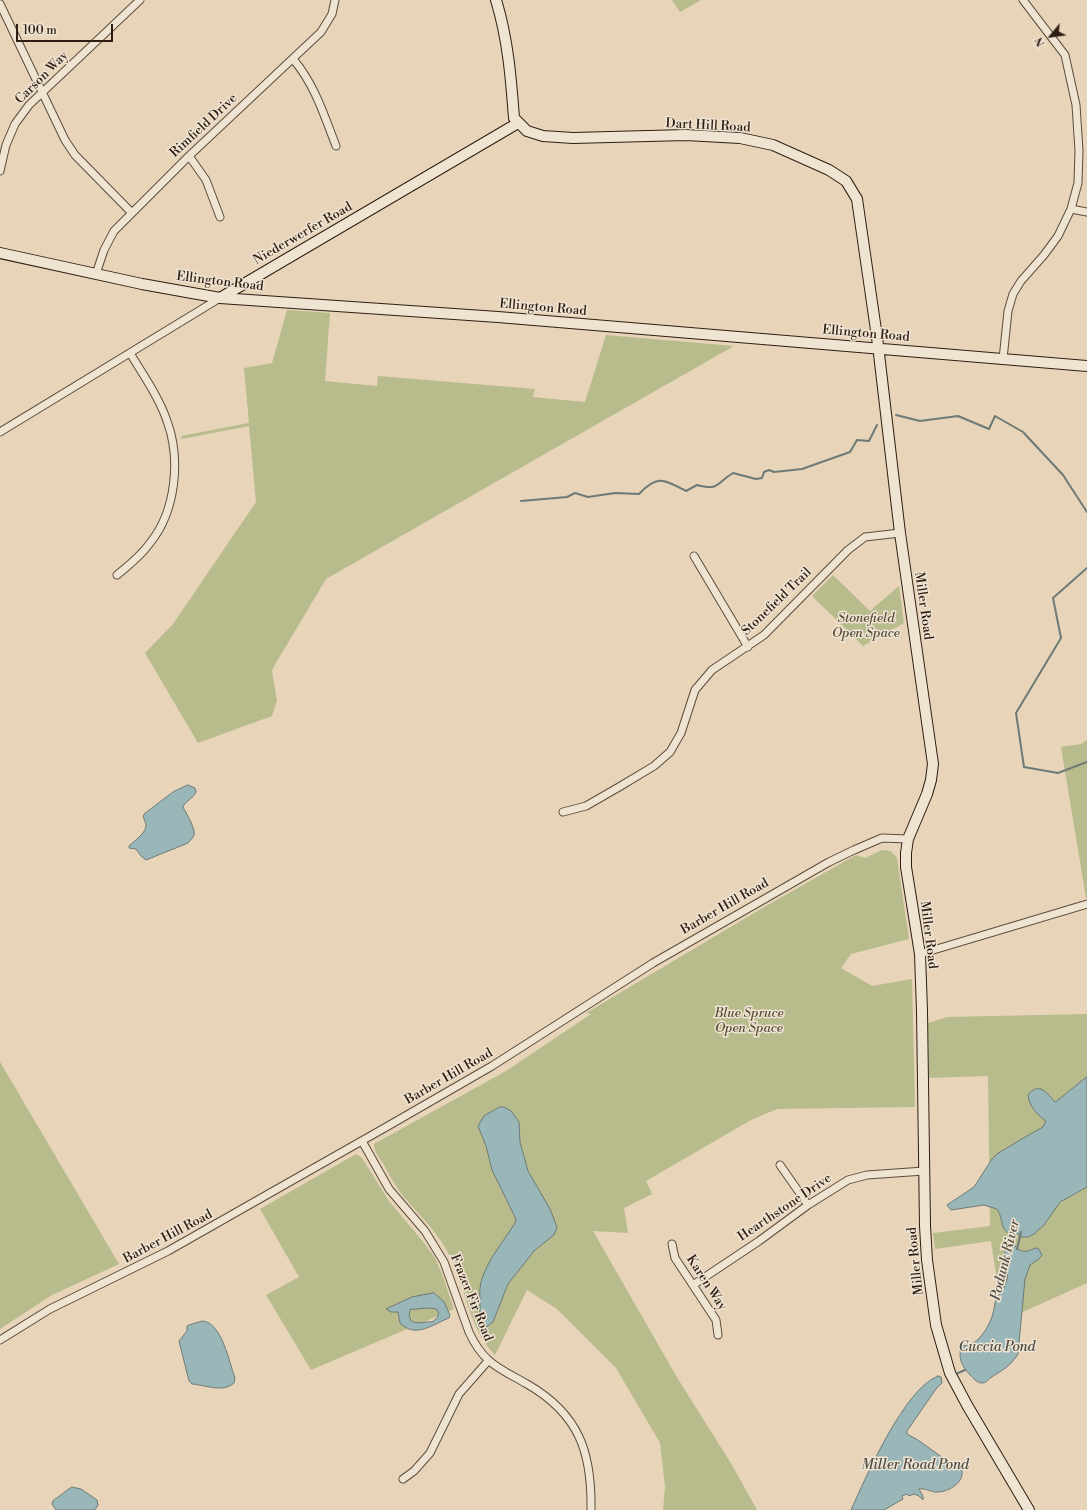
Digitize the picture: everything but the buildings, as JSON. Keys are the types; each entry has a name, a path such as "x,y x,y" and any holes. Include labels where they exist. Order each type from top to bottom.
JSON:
{"street":[{"name":"Carson Way","path":"0,171 6,144 15,124 29,105 140,0"},
{"name":"Rimfield Drive","path":"96,274 104,250 114,231 131,212 189,156 321,32 332,14 335,0"},
{"path":"496,0 506,38 514,118 518,123"},
{"path":"1003,359 1008,311 1013,294 1021,281 1044,255 1058,236 1071,209 1078,183 1079,151 1076,105 1065,55 1023,0"},
{"path":"0,4 65,140 76,154 131,212"},
{"path":"293,59 304,73 315,92 336,146"},
{"name":"Niederwerfer Road","path":"0,432 220,298 518,123"},
{"name":"Dart Hill Road","path":"518,123 527,131 543,136 573,138 686,135 740,138 773,145 829,170 846,181 856,199 878,348"},
{"path":"189,156 206,180 220,217"},
{"path":"1071,209 1087,212"},
{"name":"Ellington Road","path":"0,253 150,286 220,298 514,319 1087,366"},
{"name":"Miller Road","path":"878,348 900,533 933,764 929,787 908,839 906,867 920,954 925,1226 936,1325 942,1350 950,1373 967,1405 1029,1510"},
{"path":"117,575 140,556 162,525 174,489 176,468 173,441 167,420 153,391 130,354"},
{"name":"Stonefield Trail","path":"563,812 586,806 654,766 670,752 681,734 695,690 712,670 764,635 857,542 865,537 900,533"},
{"path":"694,556 748,647"},
{"name":"Barber Hill Road","path":"0,1340 50,1309 168,1251 362,1141 492,1066 653,963 829,862 870,842 882,838 908,839"},
{"path":"920,954 1087,904"},
{"name":"Frazer Fir Road","path":"362,1141 389,1189 424,1232 439,1254 449,1274 469,1332 478,1349 488,1361 543,1393 570,1421 586,1454 591,1484 591,1510"},
{"path":"780,1165 808,1205"},
{"name":"Hearthstone Drive","path":"693,1286 759,1241 808,1205 848,1180 867,1174 924,1171"},
{"name":"Karen Way","path":"672,1244 675,1258 716,1320 718,1335"},
{"path":"403,1479 430,1453 459,1394 488,1361"}],"green space":[{"path":"672,0 701,0 680,12"},
{"path":"287,310 330,313 325,381 377,386 378,376 535,389 533,397 585,402 606,335 734,346 326,579 273,668 272,671 277,701 272,716 198,743 145,653 173,624 256,502 249,426 182,439 181,436 249,423 244,368 272,363"},
{"name":"Stonefield Open Space","path":"833,575 870,611 899,586 904,623 863,646 812,596"},
{"path":"1087,740 1086,898 1061,747 1081,744"},
{"name":"Blue Spruce Open Space","path":"882,850 891,851 897,858 909,939 851,954 841,968 872,986 912,979 915,1107 777,1109 751,1120 646,1181 652,1194 624,1208 628,1233 593,1231 678,1379 732,1465 757,1510 663,1510 665,1487 660,1443 616,1368 557,1309 527,1290 495,1355 485,1343 478,1330 449,1255 441,1241 400,1192 377,1154 374,1144 506,1071 591,1014 586,1013 759,910 856,855 865,858"},
{"path":"1087,1014 1087,1283 1003,1321 991,1241 935,1249 933,1233 990,1226 988,1076 929,1078 928,1023 947,1017"},
{"path":"0,1062 119,1264 52,1295 0,1329"},
{"path":"356,1154 362,1158 389,1201 435,1258 454,1309 311,1370 266,1295 299,1277 260,1209"}],"water":[{"path":"188,785 195,788 196,792 183,807 194,832 194,836 190,841 146,860 136,849 129,848 129,846 142,835 145,829 144,814 173,792"},
{"path":"1087,1077 1087,1187 1060,1202 1044,1225 1028,1237 1021,1237 1020,1234 1008,1233 1003,1227 997,1209 984,1205 951,1210 947,1205 974,1187 992,1159 997,1154 1043,1127 1046,1121 1034,1110 1030,1103 1028,1095 1032,1091 1036,1089 1043,1090 1055,1102"},
{"path":"500,1107 504,1107 511,1111 519,1122 520,1142 528,1171 550,1209 557,1227 554,1235 535,1250 508,1284 493,1322 486,1327 482,1323 480,1315 481,1282 491,1258 515,1223 516,1219 492,1170 486,1146 478,1126 484,1116"},
{"name":"Cuccia Pond","path":"1011,1242 1021,1251 1038,1248 1042,1255 1030,1265 1025,1279 1018,1354 1006,1368 986,1382 980,1383 972,1378 963,1365 960,1359 961,1347 972,1344 986,1330 994,1311 996,1300 1004,1287 1008,1275 1005,1249"},
{"path":"434,1293 444,1302 450,1315 449,1318 424,1329 412,1330 406,1328 400,1323 398,1312 391,1312 386,1309 412,1297","holes":["429,1308 436,1309 439,1313 437,1318 432,1322 416,1323 411,1321 409,1315 410,1310"]},
{"path":"203,1321 210,1323 215,1328 227,1353 235,1378 234,1383 225,1388 214,1388 192,1384 189,1381 179,1341 187,1331 187,1326"},
{"name":"Miller Road Pond","path":"938,1376 941,1377 942,1383 936,1389 907,1431 907,1434 943,1458 960,1467 962,1476 960,1480 953,1487 944,1491 935,1492 919,1489 923,1496 923,1500 914,1494 909,1496 907,1494 902,1496 903,1499 884,1510 851,1510 876,1457 899,1415 925,1384"},
{"path":"72,1487 81,1489 97,1500 98,1505 95,1510 56,1510 52,1504 53,1501"}],"waterway":[{"name":"Podunk River","path":"896,415 920,421 958,416 989,429 995,416 1023,432 1063,475 1087,512"},
{"name":"Podunk River","path":"521,501 567,497 575,493 588,497 615,493 639,494 656,481 666,482 686,491 697,485 704,487 717,485 733,473 756,479 762,478 764,472 769,470 774,472 802,469 850,452 857,440 869,441 877,425"},
{"name":"Podunk River","path":"1087,568 1053,598 1061,638 1016,713 1024,767 1058,773 1087,762"},
{"name":"Podunk River","path":"1017,1249 1021,1232"},
{"name":"Podunk River","path":"956,1374 965,1370"}]}
